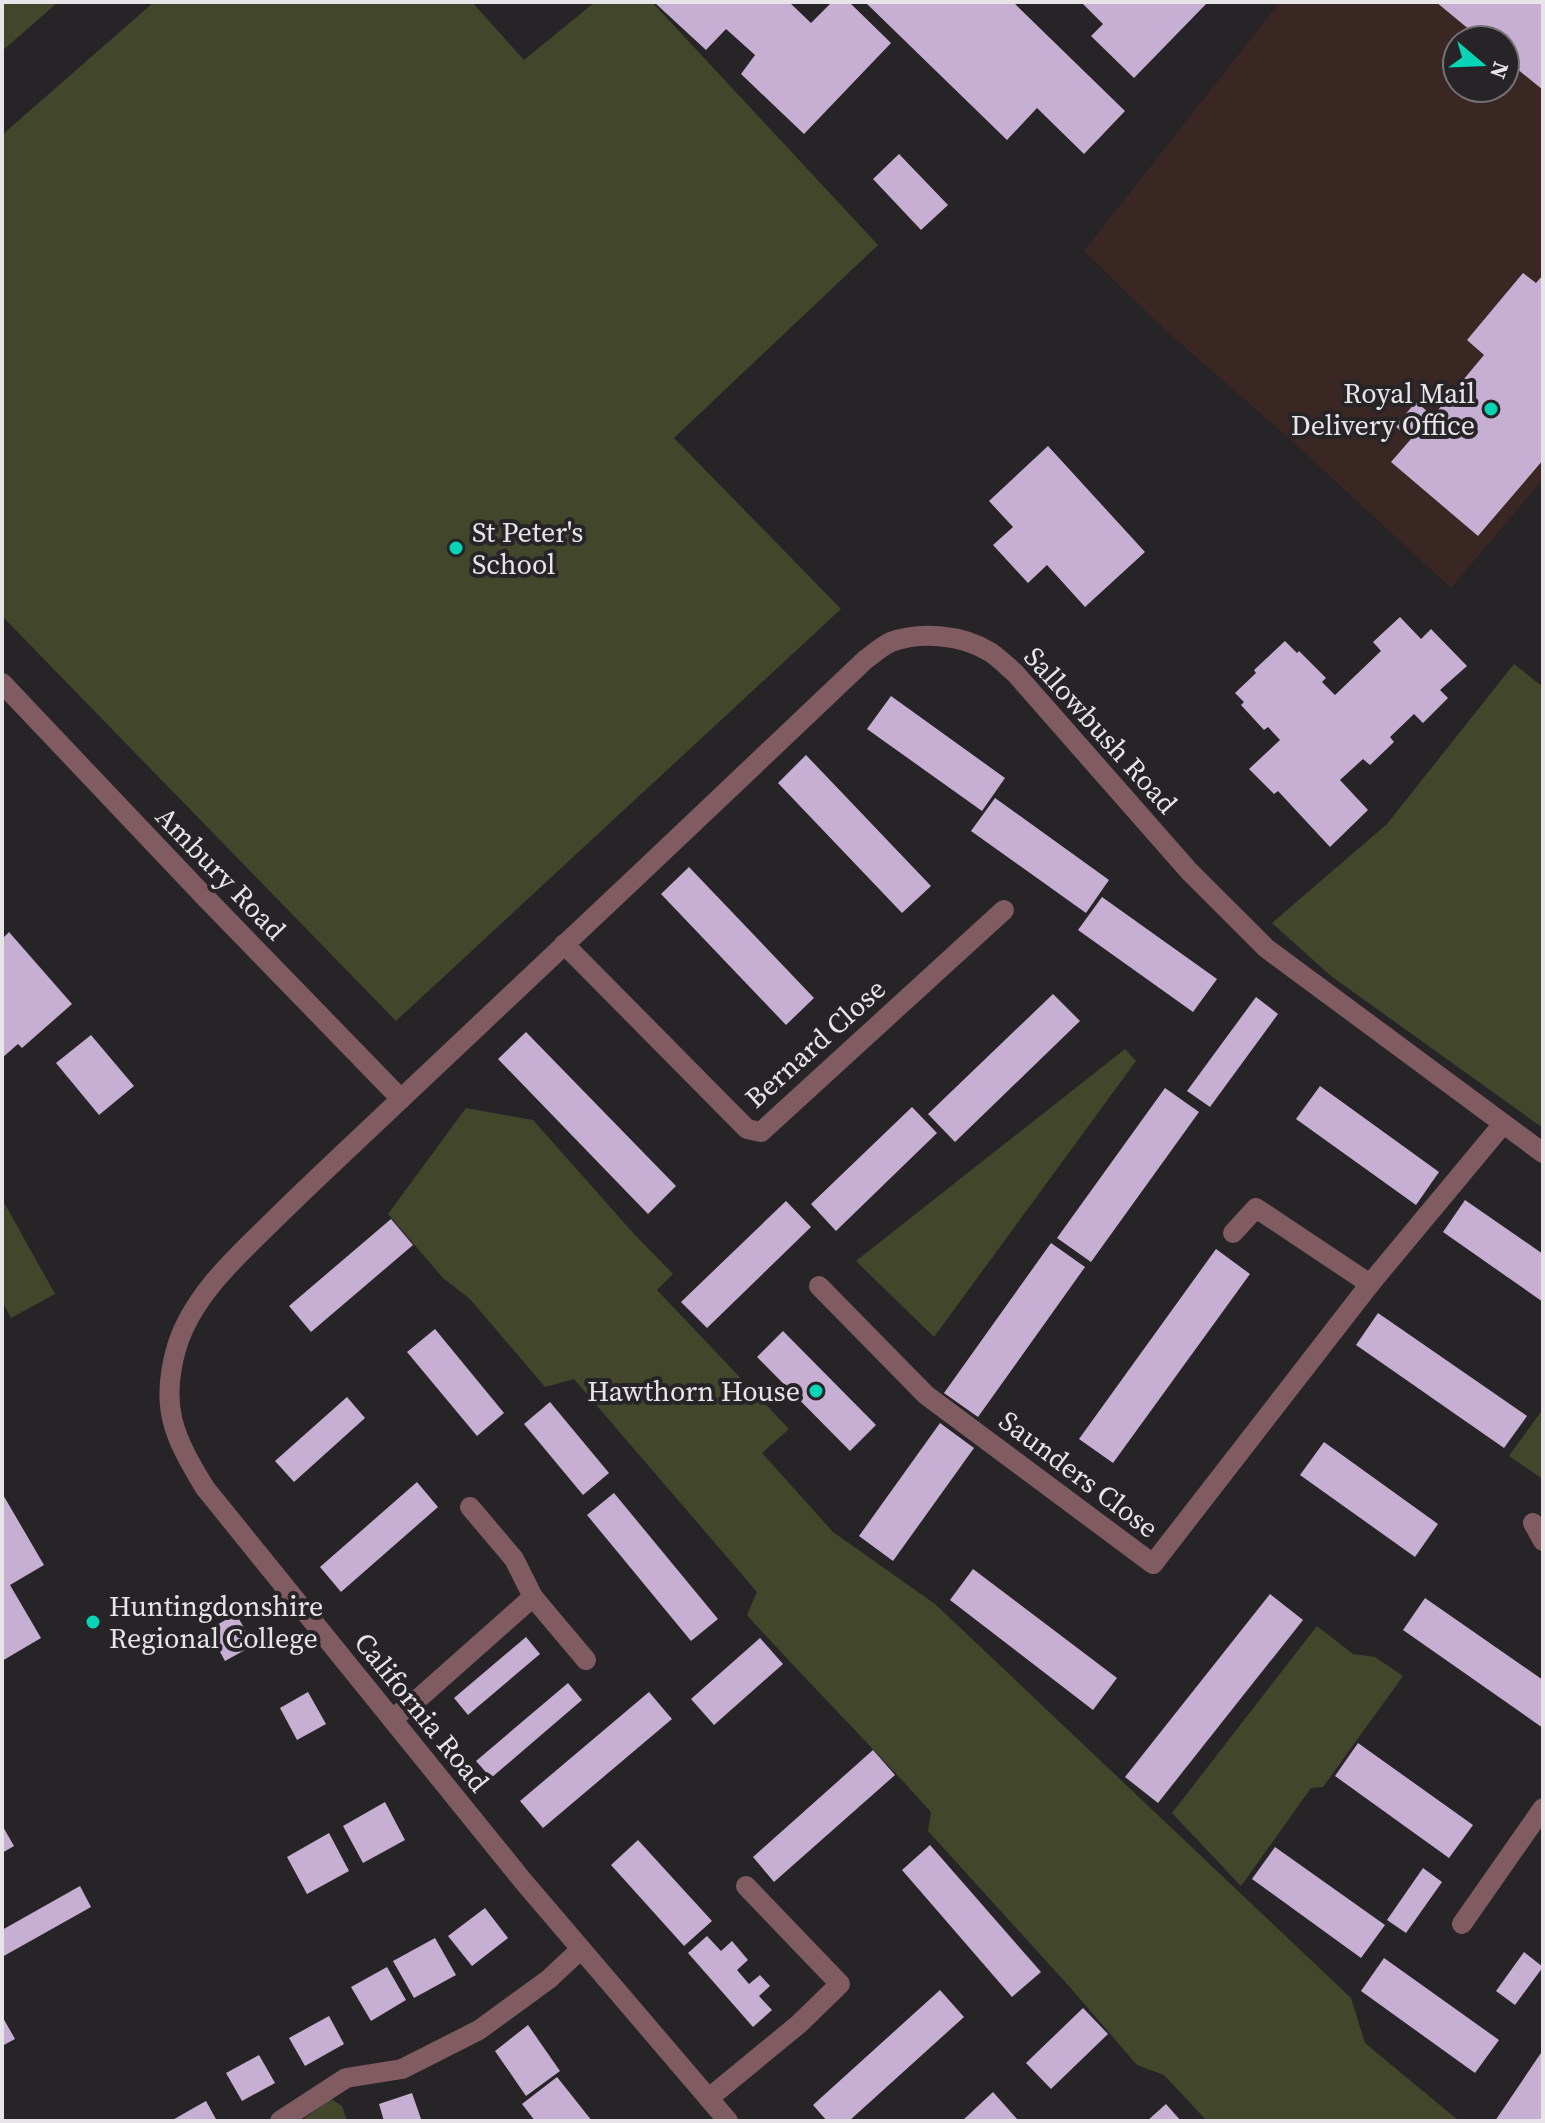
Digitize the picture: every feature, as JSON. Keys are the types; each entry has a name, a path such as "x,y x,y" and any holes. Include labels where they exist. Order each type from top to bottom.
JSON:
{"street":[{"name":"Sallowbush Road","path":"401,1099 865,660 888,643 911,637 936,636 989,651 1015,673 1189,871 1266,948 1543,1153"},
{"name":"Ambury Road","path":"2,683 401,1099"},
{"name":"Bernard Close","path":"564,944 747,1129 761,1132 1004,910"},
{"name":"California Road","path":"401,1099 218,1275 194,1311 177,1345 170,1381 169,1413 180,1447 205,1488 581,1949 728,2121"},
{"name":"Saunders Close","path":"819,1286 926,1395 1153,1564 1370,1284 1503,1124"},
{"path":"1233,1233 1256,1208 1370,1284"},
{"path":"470,1507 514,1559 533,1597 586,1660"},
{"path":"392,1719 533,1597"},
{"path":"1462,1924 1543,1808"},
{"path":"709,2098 799,2024 840,1984 746,1886"},
{"path":"280,2121 346,2078 402,2069 479,2030 549,1979 581,1949"}],"shaded area":[{"path":"1280,2 1543,2 1543,479 1451,588 1292,441 1163,328 1084,251"}],"green space":[{"path":"2,2 58,2 2,51"},
{"name":"St Peter's School","path":"154,2 472,2 524,60 595,2 652,2 878,245 674,438 841,609 396,1021 2,616 2,135"},
{"path":"1514,664 1543,687 1543,1128 1331,976 1272,923 1387,824"},
{"path":"1125,1049 1136,1061 934,1337 856,1261"},
{"path":"466,1108 533,1120 673,1274 657,1290 789,1429 762,1453 833,1532 935,1604 1351,1998 1365,2043 1459,2121 1207,2121 1164,2075 1137,2065 928,1831 931,1812 747,1615 757,1592 574,1379 545,1387 470,1299 443,1278 388,1214"},
{"path":"2,1199 55,1294 11,1318 2,1301"},
{"path":"1543,1409 1543,1479 1509,1456"},
{"path":"1317,1626 1353,1654 1375,1657 1403,1676 1323,1787 1311,1788 1241,1886 1172,1813"},
{"path":"331,2099 342,2106 347,2121 301,2121"}],"building":[{"path":"654,2 789,2 811,23 832,2 849,2 891,43 804,134 741,74 755,55 726,29 706,50"},
{"path":"865,2 1013,2 1125,111 1084,154 1037,108 1007,140"},
{"path":"1081,2 1208,2 1134,78 1091,36 1103,24"},
{"path":"1436,2 1543,2 1543,90 1521,72 1521,24 1463,24"},
{"path":"899,154 948,205 921,230 873,179"},
{"name":"Royal Mail Delivery Office","path":"1523,273 1536,283 1543,275 1543,460 1478,536 1391,462 1411,439 1395,426 1416,402 1433,416 1484,355 1467,340"},
{"path":"1048,446 1145,552 1085,607 1047,565 1028,583 993,545 1013,527 989,501"},
{"path":"1400,617 1421,639 1431,629 1467,666 1440,690 1448,698 1423,723 1414,714 1390,737 1394,742 1370,765 1363,759 1340,780 1368,810 1330,847 1278,791 1274,794 1249,769 1280,740 1268,727 1264,730 1241,705 1244,702 1235,693 1285,641 1326,678 1322,682 1335,695 1381,651 1373,642"},
{"path":"891,696 1005,778 982,811 867,729"},
{"path":"806,755 931,886 902,913 778,783"},
{"path":"995,798 1109,880 1086,913 971,831"},
{"path":"689,867 814,998 786,1025 661,894"},
{"path":"1102,897 1217,979 1193,1012 1078,930"},
{"path":"9,932 72,1004 22,1048 18,1044 2,1058 2,939"},
{"path":"1053,994 1080,1021 955,1142 928,1114"},
{"path":"1256,997 1278,1014 1210,1107 1187,1091"},
{"path":"526,1032 676,1186 648,1214 498,1059"},
{"path":"91,1035 134,1086 99,1115 56,1063"},
{"path":"1320,1086 1439,1172 1416,1205 1296,1119"},
{"path":"1165,1088 1199,1112 1091,1262 1057,1238"},
{"path":"912,1107 937,1133 836,1231 811,1204"},
{"path":"1465,1200 1543,1254 1543,1302 1443,1232"},
{"path":"786,1201 811,1227 707,1328 681,1302"},
{"path":"391,1219 413,1245 311,1332 289,1306"},
{"path":"1051,1243 1085,1267 978,1417 944,1393"},
{"path":"1216,1249 1250,1274 1113,1463 1079,1439"},
{"path":"1378,1313 1527,1416 1504,1448 1356,1345"},
{"path":"435,1329 504,1413 477,1436 407,1352"},
{"name":"Hawthorn House","path":"783,1331 876,1425 850,1451 757,1357"},
{"path":"347,1397 365,1418 294,1482 275,1461"},
{"path":"550,1402 609,1473 583,1495 524,1424"},
{"path":"940,1423 974,1448 893,1561 859,1536"},
{"path":"1324,1442 1438,1524 1415,1557 1300,1475"},
{"path":"417,1482 438,1507 341,1592 320,1567"},
{"path":"2,1493 44,1565 10,1585 41,1638 2,1661"},
{"path":"614,1493 718,1619 691,1641 587,1515"},
{"path":"973,1569 1117,1678 1093,1710 950,1600"},
{"path":"1270,1594 1303,1620 1158,1803 1125,1777"},
{"path":"1425,1598 1543,1680 1543,1728 1403,1630"},
{"path":"236,1614 254,1645 225,1661 208,1630"},
{"path":"526,1637 540,1654 468,1715 454,1698"},
{"path":"760,1638 783,1664 714,1725 691,1699"},
{"path":"568,1683 582,1700 491,1778 476,1761"},
{"path":"308,1692 326,1724 297,1740 280,1708"},
{"path":"649,1692 672,1719 543,1828 520,1801"},
{"path":"1358,1743 1473,1825 1449,1858 1335,1776"},
{"path":"873,1750 895,1775 774,1882 753,1857"},
{"path":"385,1802 405,1840 363,1863 343,1826"},
{"path":"2,1825 14,1846 2,1853"},
{"path":"329,1833 349,1871 307,1894 287,1857"},
{"path":"638,1840 712,1921 684,1946 611,1865"},
{"path":"930,1845 1041,1972 1012,1997 902,1870"},
{"path":"1275,1847 1385,1925 1361,1958 1252,1879"},
{"path":"1423,1868 1442,1882 1406,1933 1387,1920"},
{"path":"80,1886 91,1907 2,1957 2,1930"},
{"path":"485,1908 508,1938 472,1966 448,1936"},
{"path":"707,1936 721,1951 732,1941 748,1960 737,1970 749,1984 760,1975 770,1986 759,1996 772,2010 753,2027 688,1953"},
{"path":"435,1938 456,1975 414,1998 393,1961"},
{"path":"1524,1952 1543,1967 1515,2005 1496,1991"},
{"path":"1384,1958 1499,2040 1475,2073 1361,1991"},
{"path":"387,1967 406,2000 371,2021 351,1987"},
{"path":"940,1990 964,2017 849,2121 827,2121 813,2105"},
{"path":"1083,2008 1108,2034 1051,2089 1026,2063"},
{"path":"2,2016 15,2039 2,2046"},
{"path":"329,2016 344,2044 305,2066 289,2038"},
{"path":"528,2025 560,2071 526,2096 495,2051"},
{"path":"1543,2050 1543,2121 1495,2121"},
{"path":"259,2055 275,2083 242,2101 226,2073"},
{"path":"557,2077 592,2121 535,2121 522,2104"},
{"path":"993,2092 1017,2119 1015,2121 962,2121"},
{"path":"412,2093 421,2119 384,2121 379,2104"},
{"path":"206,2101 217,2121 171,2121 190,2110"},
{"path":"1166,2104 1181,2121 1147,2121"}],"place":[{"name":"Royal Mail Delivery Office","path":"1491,409"},
{"name":"St Peter's School","path":"456,548"},
{"name":"Hawthorn House","path":"816,1391"},
{"name":"Huntingdonshire Regional College","path":"93,1622"}]}
